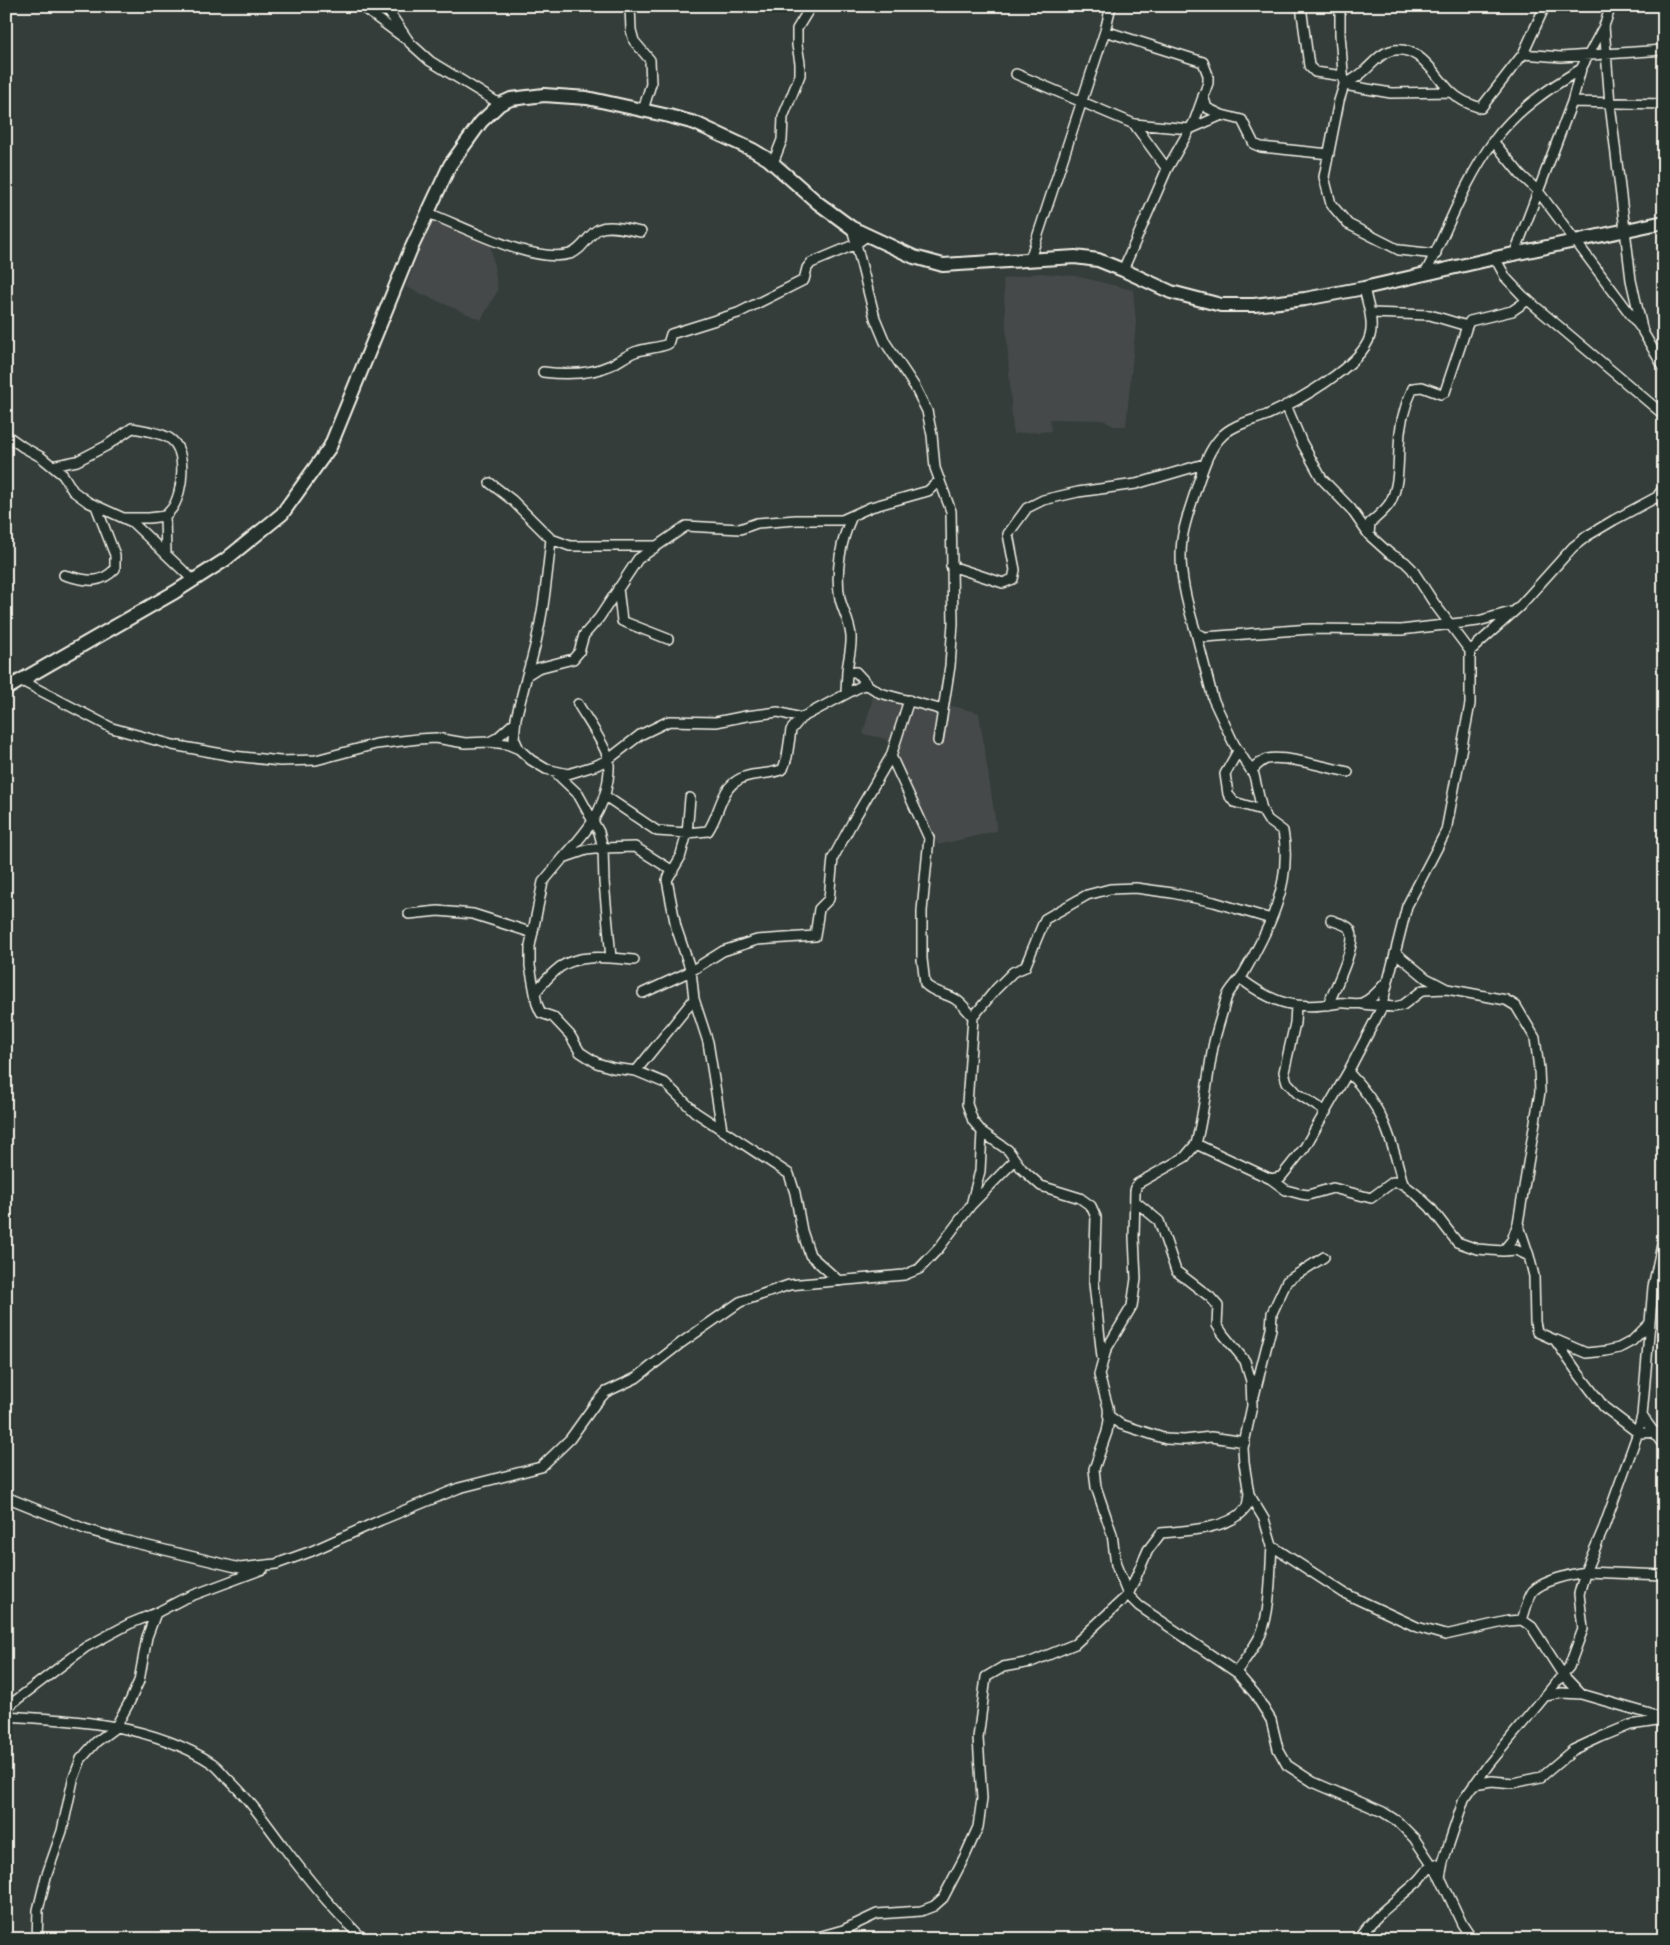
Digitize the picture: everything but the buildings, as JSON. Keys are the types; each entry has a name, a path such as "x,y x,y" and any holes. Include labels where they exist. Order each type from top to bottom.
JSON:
{"street":[{"path":"361,6 410,43 430,61 500,104"},
{"path":"385,6 410,43"},
{"path":"630,6 631,30 634,41 650,60 651,84 643,110"},
{"path":"773,163 782,140 783,117 800,75 800,63 796,45 797,28 811,6"},
{"path":"1030,259 1105,31 1111,6"},
{"path":"1301,6 1309,66 1315,72 1391,93 1451,92"},
{"path":"1340,6 1340,34 1344,80 1324,177 1331,204 1348,224 1399,250 1436,254"},
{"path":"1344,80 1364,72 1375,60 1390,50 1404,50 1421,58 1438,74 1451,92 1474,106 1481,108 1523,54 1545,6"},
{"path":"1514,255 1572,102 1581,69 1604,26 1611,6"},
{"path":"1604,26 1610,104 1632,280 1643,332"},
{"path":"1105,31 1203,62 1208,75 1208,83 1190,129 1167,169 1123,270"},
{"path":"1523,54 1561,57 1664,50"},
{"path":"1425,274 1476,169 1493,141 1523,110 1558,83 1581,69"},
{"path":"1016,74 1134,124 1190,129 1222,115"},
{"path":"6,689 225,560 282,514 330,447 370,346 450,165 481,122 500,104 511,99 544,95 587,98 694,123 753,150 773,163 818,203 852,228 914,256 943,265 1075,257 1098,260 1171,292 1221,305 1254,305 1305,299 1364,288 1575,240 1664,222"},
{"path":"1203,96 1207,108 1222,115 1242,120 1254,144 1261,147 1329,154"},
{"path":"1572,102 1664,104"},
{"path":"1134,124 1167,169"},
{"path":"1493,141 1520,174 1538,191 1575,240 1643,332 1664,368"},
{"path":"428,212 513,247 540,255 571,254 585,244 597,229 606,228 641,232"},
{"path":"852,228 875,318 885,342 915,387 927,411 932,435 935,468 951,511 953,528 951,566 953,623 950,666 938,741"},
{"path":"543,372 574,374 593,371 610,365 637,351 661,347 668,344 671,334 738,313 804,280 807,268 811,263 856,244 868,235"},
{"path":"1495,258 1506,278 1528,300 1664,415"},
{"path":"1364,288 1371,327 1370,337 1359,356 1311,392 1233,428 1220,438 1204,464 1182,539 1181,560 1188,607 1213,699 1238,751 1251,771 1262,810 1268,820 1283,831 1286,845 1286,861 1280,896 1264,938 1241,979 1227,996 1214,1046 1204,1114 1196,1144 1185,1157 1137,1184 1134,1238 1136,1279 1132,1306 1106,1350 1102,1362 1099,1375 1108,1415 1108,1432 1094,1469 1096,1487 1112,1534 1116,1565 1128,1595 1139,1606 1236,1672 1255,1694 1271,1720 1278,1749 1287,1765 1313,1782 1383,1812 1397,1821 1414,1838 1432,1865 1462,1924 1472,1939"},
{"path":"1369,535 1370,523 1390,502 1395,488 1400,468 1398,448 1401,424 1406,403 1413,388 1422,387 1442,394 1445,392 1470,321 1512,311 1528,300"},
{"path":"1370,313 1430,314 1467,326"},
{"path":"1271,1179 1281,1177 1305,1147 1348,1072 1382,1006 1407,906 1446,831 1470,704 1470,651 1452,624 1434,603 1412,569 1405,562 1389,553 1369,535 1351,509 1322,479 1302,443 1286,405"},
{"path":"52,466 78,461 106,446 132,428 145,430 170,439 178,451 182,464 180,490 173,508 165,516 123,518"},
{"path":"6,435 52,466 63,475 73,491 88,502 132,522 193,580"},
{"path":"951,566 1003,583 1013,579 1015,570 1008,534 1027,508 1043,500 1078,492 1136,484 1204,464"},
{"path":"528,675 538,668 573,659 579,652 584,635 599,618 638,559 686,526 740,529 757,523 796,520 842,520 871,507 928,490 940,480"},
{"path":"490,483 512,500 551,538 570,546 656,546"},
{"path":"1470,651 1513,611 1573,547 1587,536 1657,497 1664,488"},
{"path":"64,575 94,581 107,577 115,569 115,556 96,506"},
{"path":"165,516 166,554"},
{"path":"846,694 851,636 840,599 839,580 845,530 852,516"},
{"path":"519,749 514,738 515,722 537,642 544,606 551,538"},
{"path":"618,588 622,621 668,639"},
{"path":"1196,633 1205,638 1310,629 1401,630 1478,621 1513,611"},
{"path":"847,671 856,672 869,686 880,693 943,710"},
{"path":"20,680 112,728 173,746 233,756 280,761 316,760 376,744 436,738 465,743 489,742 507,744 519,749 531,760 546,769 568,774 597,765 609,759 640,735 668,721 716,722 778,712 801,718"},
{"path":"606,796 657,831 687,833 708,831 727,788 738,779 752,775 768,774 783,769 787,757 791,730 801,718 863,685 869,686"},
{"path":"642,994 691,971 723,951 757,940 815,936 819,908 829,900 833,858 891,756 909,700"},
{"path":"578,704 599,738 609,759 609,776 606,796 593,822 543,882 530,946 530,966 537,1004 542,1013 553,1017 570,1035 580,1052 597,1063 613,1068 636,1071 665,1083 696,1112 789,1174 795,1193 802,1231 810,1255 839,1280"},
{"path":"489,742 497,738 515,722"},
{"path":"1238,751 1224,774 1228,794 1234,802 1262,810"},
{"path":"891,756 929,838 922,911 922,959 925,984 933,991 954,998 973,1017"},
{"path":"1251,771 1267,759 1283,758 1348,772"},
{"path":"553,770 578,794 599,832 603,848 611,958"},
{"path":"690,798 687,833 680,858 667,880 676,927 691,971 694,999 708,1042 722,1130"},
{"path":"563,858 586,850 635,847 673,871"},
{"path":"1102,1362 1094,1283 1096,1217 1090,1206 1080,1198 1041,1186 1022,1169 1008,1150 982,1132 973,1122 967,1104 973,1017 1013,972 1025,967 1045,919 1086,895 1110,888 1154,890 1214,902 1271,919"},
{"path":"409,914 438,911 473,914 533,932"},
{"path":"1328,1005 1352,946 1352,933 1348,927 1331,920"},
{"path":"1396,952 1426,978 1447,989"},
{"path":"535,993 560,967 576,960 611,958 634,960"},
{"path":"1361,1004 1372,997 1390,978"},
{"path":"1241,979 1256,991 1288,1005 1296,1006 1341,1003 1394,1007 1403,1005 1423,990 1447,989 1506,1000 1516,1006 1535,1038 1540,1092 1518,1223 1512,1240 1503,1251"},
{"path":"636,1071 694,999"},
{"path":"1296,1006 1295,1023 1284,1072 1287,1082 1297,1093 1326,1112"},
{"path":"1348,1072 1360,1084 1379,1111 1388,1130 1402,1184"},
{"path":"971,1205 980,1172 982,1132"},
{"path":"1196,1144 1271,1179 1286,1190 1301,1194 1308,1195 1333,1188 1371,1198 1393,1182 1402,1184 1430,1207 1457,1242 1477,1249 1516,1250 1529,1256"},
{"path":"6,1710 11,1704 86,1647 129,1624 183,1599 312,1551 459,1488 540,1467 570,1439 606,1392 636,1378 681,1343 740,1302 789,1285 904,1275 919,1270 939,1248 971,1205 1015,1160"},
{"path":"1135,1201 1159,1221 1176,1271 1210,1297 1218,1306 1217,1325 1245,1361 1251,1381 1252,1406"},
{"path":"1518,1223 1534,1276 1537,1332 1586,1353 1619,1348 1632,1341 1650,1323"},
{"path":"1440,1878 1442,1862 1464,1799 1474,1784 1563,1676 1569,1667 1583,1629 1579,1594 1585,1572 1604,1527 1638,1433 1642,1416 1653,1287 1664,1235"},
{"path":"811,1939 843,1930 877,1914 921,1911 934,1906 943,1898 978,1827 982,1799 978,1738 986,1677 1003,1667 1031,1662 1074,1644 1128,1595 1148,1550 1161,1533 1209,1526 1233,1519 1246,1508 1249,1494 1244,1463 1245,1442 1271,1329 1272,1313 1287,1282 1324,1257"},
{"path":"1555,1340 1578,1374 1604,1406 1638,1433 1664,1432"},
{"path":"1108,1415 1120,1424 1166,1439 1184,1440 1212,1437 1245,1442"},
{"path":"1642,1416 1664,1446"},
{"path":"1236,1672 1251,1652 1261,1632 1266,1608 1272,1546 1264,1519 1249,1494"},
{"path":"6,1497 84,1529 123,1540 240,1568 276,1564"},
{"path":"1272,1546 1344,1593 1417,1627 1445,1635 1508,1621 1522,1620 1532,1627 1563,1676 1581,1694"},
{"path":"1522,1620 1533,1591 1555,1580 1573,1574 1585,1572 1664,1575"},
{"path":"37,1939 38,1910 46,1877 62,1831 81,1759 96,1742 115,1728 139,1680 147,1636 156,1613"},
{"path":"1545,1696 1581,1694 1664,1719"},
{"path":"6,1716 66,1720 138,1732 179,1746 213,1764 245,1796 286,1851 349,1926 363,1939"},
{"path":"1474,1784 1492,1782 1513,1783 1541,1777 1573,1750 1600,1737 1630,1725 1664,1719"},
{"path":"1359,1939 1368,1925 1395,1899 1417,1882 1432,1865 1442,1862"}],"shaded area":[{"path":"431,218 490,242 498,290 481,320 406,287"},
{"path":"1039,273 1076,276 1133,290 1136,322 1126,426 1113,426 1103,420 1050,419 1051,431 1013,434 1003,279"},
{"path":"876,686 979,713 997,831 938,845 886,739 863,734"}]}
